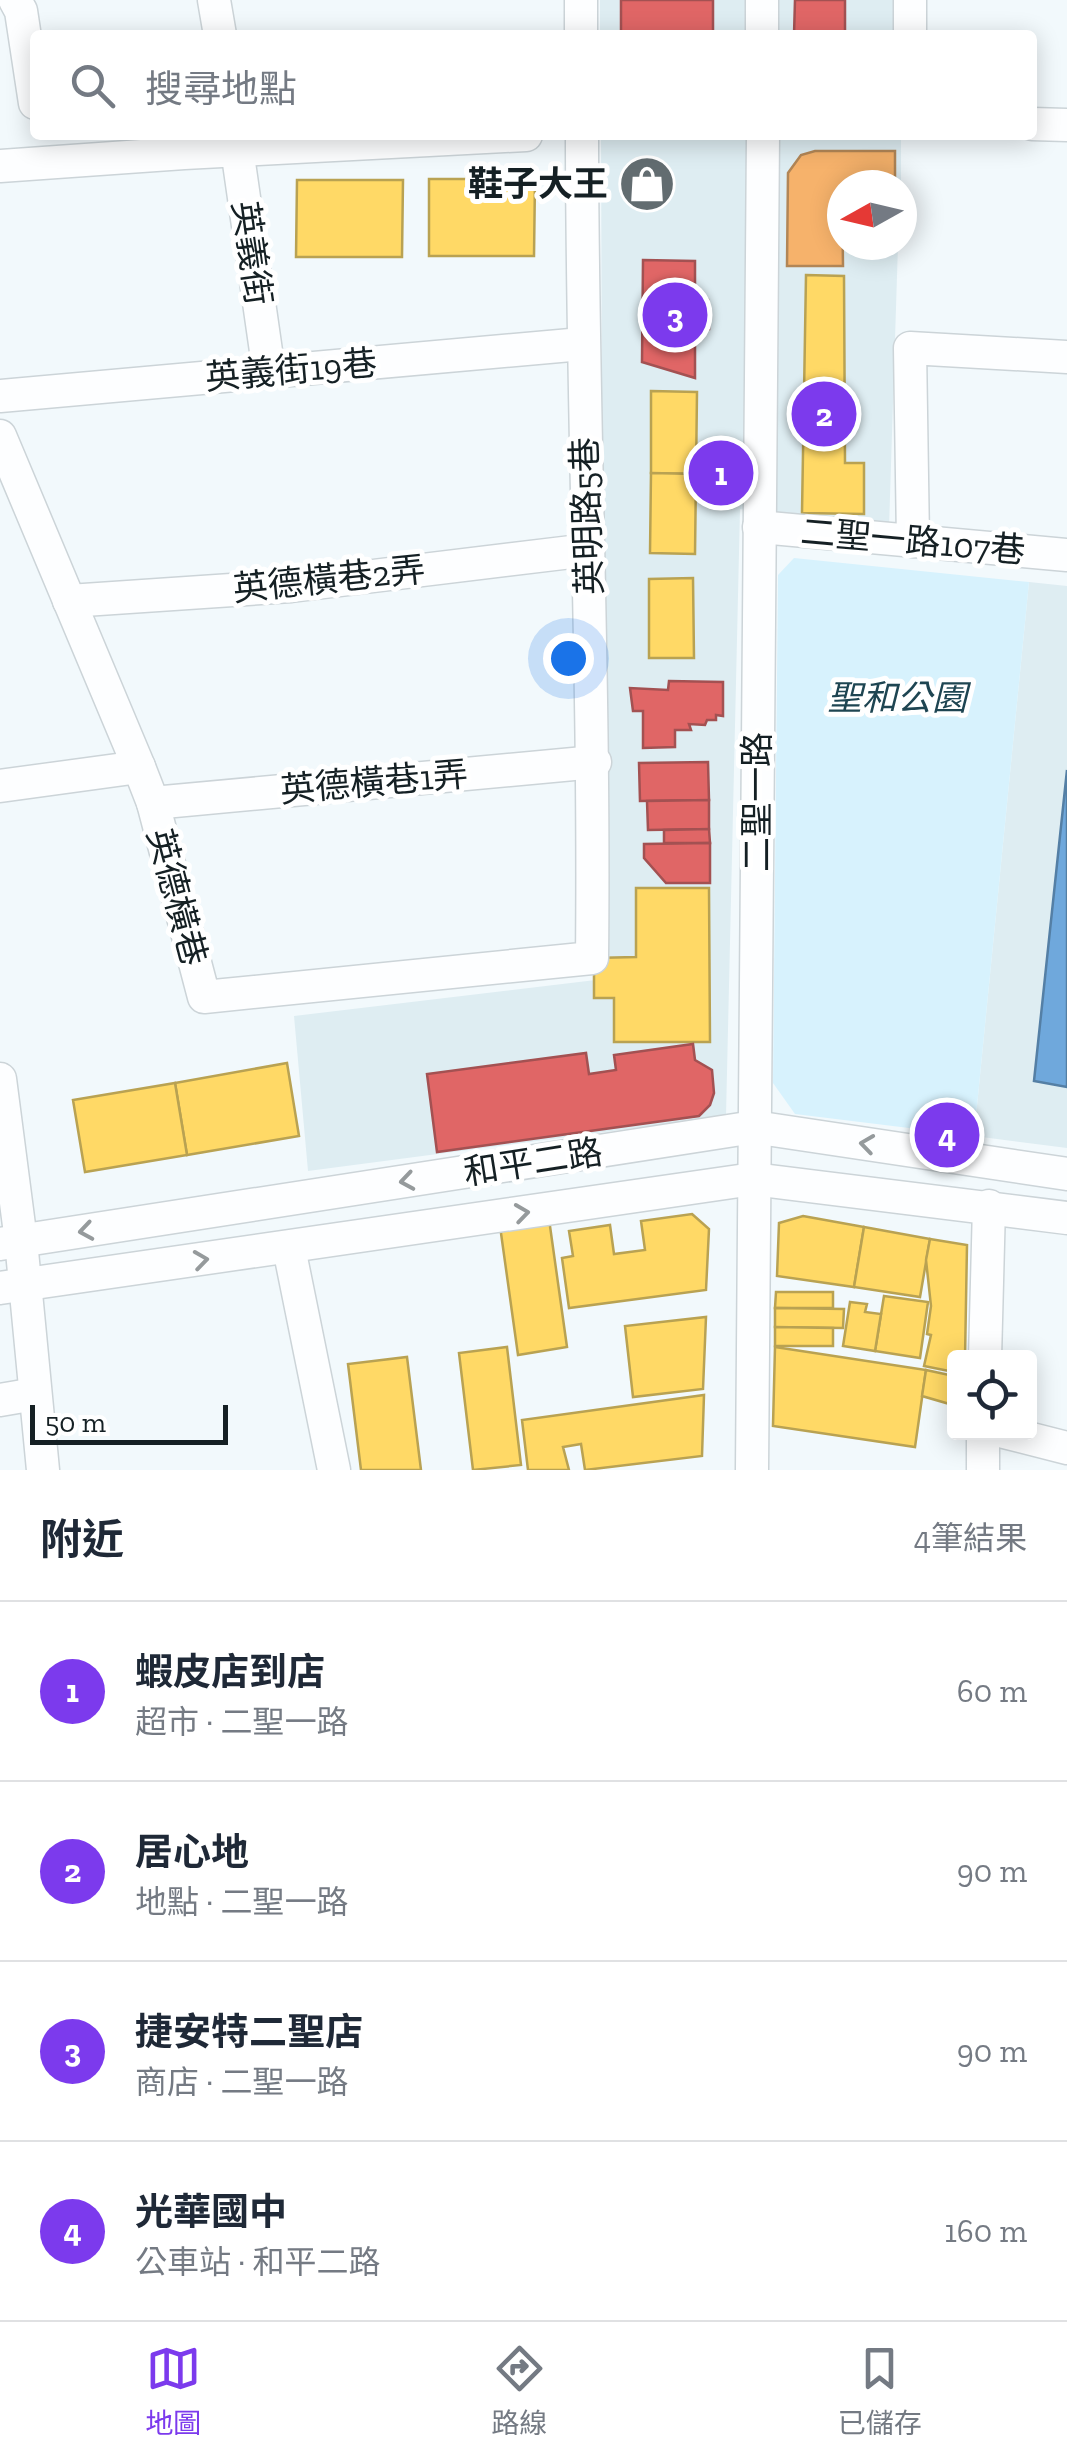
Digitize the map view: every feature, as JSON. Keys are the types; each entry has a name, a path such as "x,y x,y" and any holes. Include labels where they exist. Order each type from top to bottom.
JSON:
{"street":[{"path":"15,0 30,72"},
{"path":"214,0 219,30"},
{"path":"581,0 581,30"},
{"path":"762,0 762,30"},
{"path":"910,0 910,30"},
{"path":"1037,124 1067,125"},
{"path":"0,166 41,149 345,140"},
{"name":"英明路5巷","path":"582,140 582,344 594,762 592,958"},
{"name":"二聖一路","path":"752,1470 762,140"},
{"name":"英義街","path":"237,143 269,372"},
{"name":"英義街19巷","path":"0,396 582,344"},
{"path":"913,541 910,348 1067,356"},
{"name":"英德橫巷","path":"0,436 140,767 204,997 592,958"},
{"name":"二聖一路107巷","path":"759,527 1067,555"},
{"name":"英德橫巷2弄","path":"69,601 290,586 588,550"},
{"name":"英德橫巷1弄","path":"152,803 594,762"},
{"path":"0,786 140,767"},
{"path":"0,1080 12,1286 36,1394 44,1470"},
{"name":"和平二路","path":"11,1242 754,1128 1067,1174"},
{"name":"和平二路","path":"12,1286 753,1179 1067,1218"},
{"path":"985,1350 990,1206"},
{"path":"289,1248 334,1470"},
{"path":"0,1400 36,1394"},
{"path":"983,1440 983,1470"},
{"path":"1036,1440 1067,1448"}],"shaded area":[{"path":"600,0 898,0 899,30 600,30"},
{"path":"601,140 901,140 901,170 827,170 827,260 898,260 889,528 740,509 726,1116 308,1171 294,1016 604,979"},
{"path":"1029,582 1067,586 1067,1148 974,1136"}],"green space":[{"name":"聖和公園","path":"794,558 1029,582 974,1136 795,1114 773,1083 778,575"}],"building: 住宅":[{"path":"429,179 535,179 534,256 429,256"},
{"path":"297,180 403,180 402,257 296,257"},
{"path":"806,275 844,276 845,463 864,463 864,514 802,513"},
{"path":"651,391 697,392 696,474 651,473"},
{"path":"651,473 696,474 695,554 650,553"},
{"path":"693,578 694,658 649,658 649,579"},
{"path":"636,888 709,888 710,1042 614,1042 614,998 594,998 594,958 636,957"},
{"path":"287,1063 299,1136 187,1155 175,1083"},
{"path":"175,1083 187,1155 85,1172 73,1100"},
{"path":"692,1214 709,1229 706,1290 569,1308 562,1258 573,1256 569,1231 610,1225 614,1254 645,1250 641,1221"},
{"path":"803,1216 864,1227 854,1287 777,1276 779,1223"},
{"path":"549,1219 567,1347 518,1355 500,1226"},
{"path":"864,1227 930,1239 920,1297 854,1287"},
{"path":"930,1239 967,1245 965,1350 947,1350 947,1371 924,1366 931,1335 927,1334 931,1306 926,1260"},
{"path":"776,1292 833,1292 833,1308 775,1308"},
{"path":"884,1296 928,1302 920,1358 875,1351"},
{"path":"850,1302 867,1304 865,1312 881,1314 875,1351 843,1346"},
{"path":"775,1308 844,1309 843,1328 775,1327"},
{"path":"706,1317 703,1389 633,1397 625,1326"},
{"path":"775,1327 833,1328 833,1346 775,1346"},
{"path":"507,1347 521,1465 473,1470 459,1353"},
{"path":"775,1347 926,1370 915,1447 773,1426"},
{"path":"407,1357 421,1470 361,1470 348,1364"},
{"path":"926,1370 947,1374 947,1403 922,1396"},
{"path":"704,1395 702,1456 585,1470 581,1444 563,1447 569,1470 528,1470 522,1420"}],"building: 商業":[{"path":"621,0 713,0 713,30 621,30"},
{"path":"795,0 845,0 845,30 794,30"},
{"path":"643,260 695,261 695,300 708,300 709,329 695,329 695,378 642,362"},
{"path":"669,681 723,682 723,716 716,715 716,720 707,720 705,725 689,724 691,730 675,730 675,747 643,748 643,711 633,711 630,688 668,690"},
{"path":"708,762 709,800 640,801 639,763"},
{"path":"709,800 709,829 648,830 647,801"},
{"path":"709,829 710,843 664,843 664,830"},
{"path":"710,843 710,883 666,883 644,858 644,844"},
{"path":"693,1044 695,1060 712,1070 714,1093 710,1105 699,1116 437,1152 427,1074 586,1053 589,1074 616,1070 614,1055"}],"building: 學校":[{"path":"1067,770 1067,1087 1034,1081"}],"building: 醫療":[{"path":"815,151 895,151 895,170 827,170 827,260 843,260 843,266 787,266 788,173 801,155"}],"place":[{"name":"鞋子大王","path":"647,184"},
{"name":"捷安特二聖店","path":"675,315"},
{"name":"居心地","path":"824,414"},
{"name":"蝦皮店到店","path":"721,473"},
{"name":"光華國中","path":"947,1135"}]}
